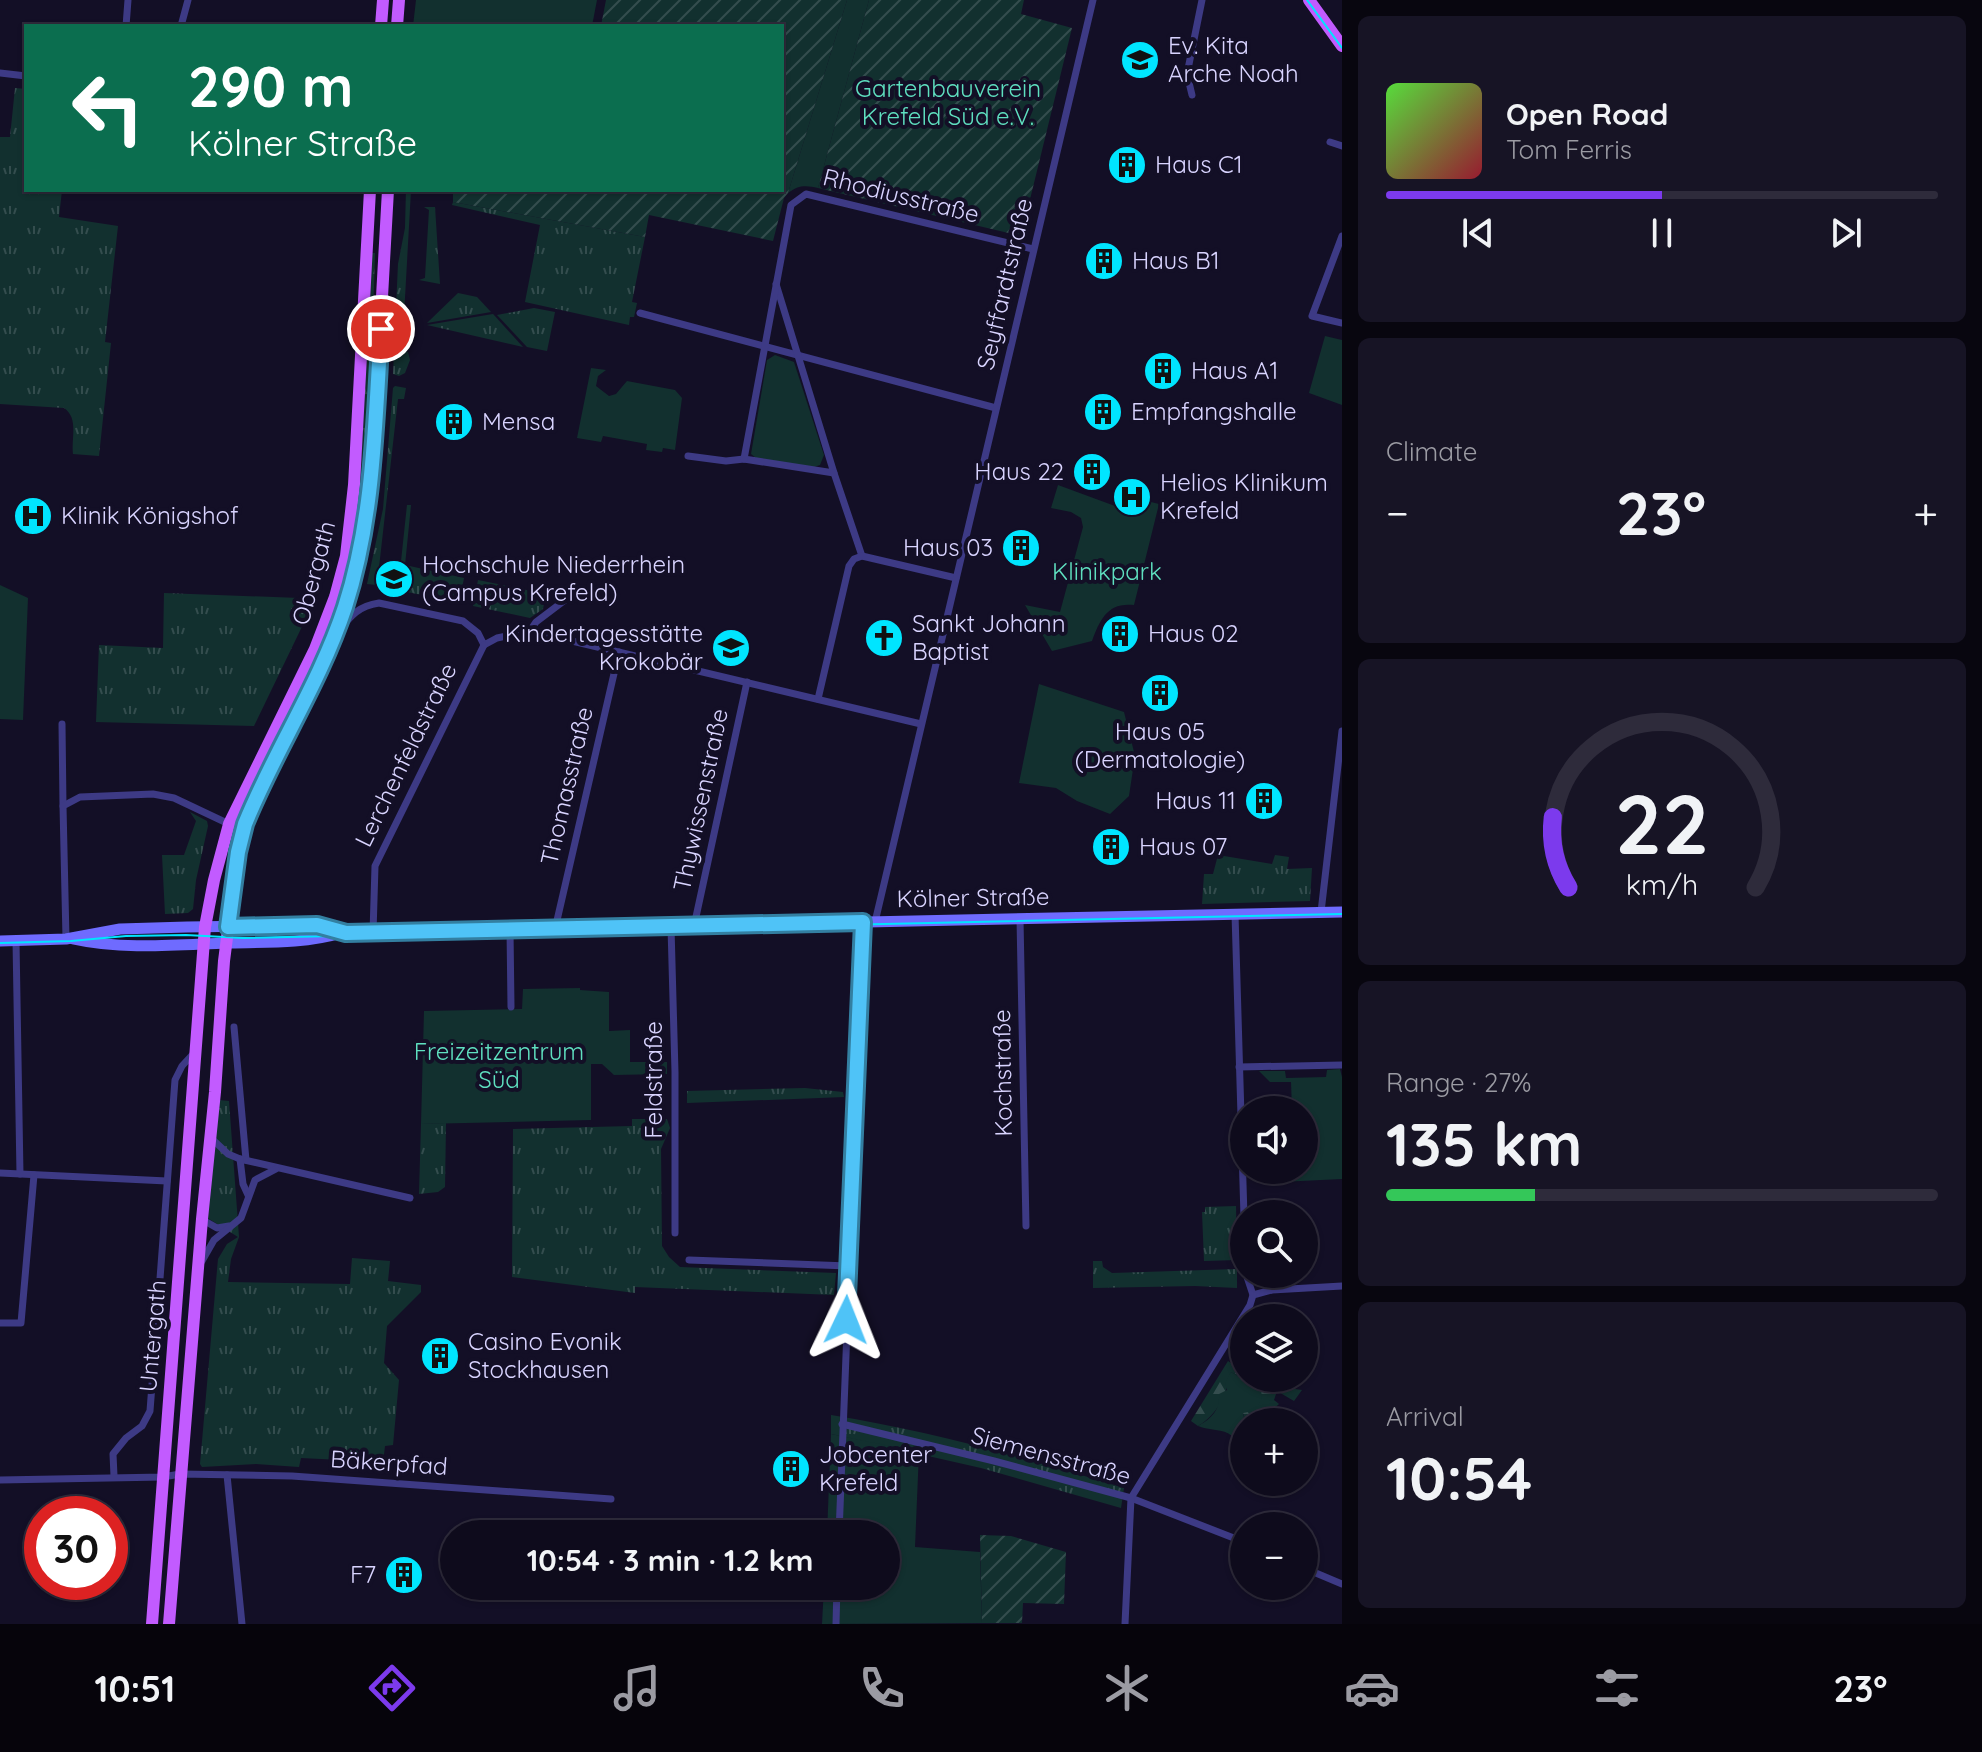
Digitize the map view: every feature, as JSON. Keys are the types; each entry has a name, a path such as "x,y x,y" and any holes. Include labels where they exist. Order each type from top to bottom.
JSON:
{"main road":[{"path":"381,24 383,0"},
{"path":"397,24 399,0"},
{"path":"1309,0 1342,46"},
{"name":"Obergath","path":"203,944 216,869 229,824 315,649 335,597 346,556 354,485 370,192"},
{"name":"Obergath","path":"226,943 238,852 245,824 332,640 360,554 371,488 388,192"},
{"name":"Kölner Straße","path":"70,939 99,945 203,944 317,940 341,933 1342,912"},
{"name":"Kölner Straße","path":"0,941 70,939 120,929 205,927 317,925 341,933"},
{"name":"Untergath","path":"169,1624 226,943"},
{"name":"Untergath","path":"152,1624 203,944"},
{"path":"187,1180 190,1201 202,1219"}],"street":[{"path":"126,24 128,0"},
{"path":"182,24 188,0"},
{"name":"Seyffardtstraße","path":"839,1520 848,1266 869,922 921,724 1093,0"},
{"path":"1192,95 1187,74 1202,0"},
{"path":"0,73 24,76"},
{"path":"1330,142 1342,146"},
{"name":"Rhodiusstraße","path":"775,283 791,205 806,194 1033,249"},
{"path":"1342,236 1312,316 1342,323"},
{"path":"744,459 775,283"},
{"path":"775,283 862,556"},
{"path":"640,313 996,408"},
{"path":"688,456 726,461 744,459 834,473"},
{"path":"862,556 956,578"},
{"path":"818,699 849,566 862,556"},
{"path":"530,631 536,622 577,591"},
{"path":"332,640 355,611 379,603 463,621 478,633 484,645 497,638 530,631 921,724"},
{"name":"Lerchenfeldstraße","path":"373,933 375,866 484,645"},
{"name":"Thomasstraße","path":"555,929 619,652"},
{"name":"Thywissenstraße","path":"694,926 747,682"},
{"path":"62,724 70,939"},
{"path":"1321,912 1342,731"},
{"path":"63,806 80,797 153,794 174,798 229,824"},
{"path":"1235,914 1243,1200"},
{"name":"Kochstraße","path":"1020,919 1026,1226"},
{"name":"Feldstraße","path":"671,927 675,1233"},
{"path":"510,930 511,1007"},
{"path":"16,941 20,1174"},
{"path":"234,1027 243,1184 249,1197"},
{"name":"Untergath","path":"114,1476 113,1454 126,1438 142,1426 150,1411 175,1080 182,1066 196,1051"},
{"path":"1239,1067 1342,1065"},
{"path":"209,1135 228,1154 243,1160 410,1198"},
{"name":"Untergath","path":"197,1274 214,1240 241,1218 255,1180 276,1169"},
{"path":"0,1173 167,1181"},
{"path":"0,1323 21,1323 34,1175"},
{"path":"202,1219 217,1228 231,1226"},
{"path":"689,1260 848,1266"},
{"path":"1253,1295 1272,1290 1342,1286"},
{"path":"1125,1624 1131,1498 1245,1314 1253,1295 1251,1288"},
{"name":"Siemensstraße","path":"842,1424 1131,1498 1230,1537"},
{"name":"Bäkerpfad","path":"0,1480 163,1477 180,1474 292,1476 611,1499"},
{"path":"227,1475 242,1624"},
{"path":"1318,1574 1342,1584"},
{"path":"836,1624 837,1600"}],"green space":[{"path":"416,0 597,0 592,24 413,24"},
{"name":"Gartenbauverein Krefeld Süd e.V.","path":"606,0 847,0 773,241 649,215 645,237 453,202 453,192 784,192 784,24 601,24"},
{"path":"847,0 869,0 818,188 802,186 788,193"},
{"name":"Gartenbauverein Krefeld Süd e.V.","path":"869,0 1024,0 1021,14 1072,28 1021,236 818,188"},
{"path":"15,88 24,89 24,192 62,192 59,217 118,226 105,342 111,343 99,456 73,454 73,423 64,408 0,404 0,137 10,137"},
{"path":"406,192 411,192 402,351 408,352 410,360 405,373 399,376 393,374 398,264 405,228"},
{"path":"453,202 645,237 632,302 637,303 629,325 525,302 540,225 452,205"},
{"path":"424,207 435,207 440,284 419,280 425,278 429,210"},
{"path":"372,253 375,253 369,456 355,552 340,595 351,557 357,512"},
{"path":"458,293 477,297 491,312 427,323"},
{"path":"534,308 555,312 547,351 527,347 497,315"},
{"path":"493,314 523,347 427,325"},
{"path":"1325,336 1342,340 1342,405 1309,393"},
{"path":"775,355 794,362 824,455 820,465 814,467 756,458 751,454 767,360"},
{"path":"591,368 606,370 598,376 596,386 609,396 616,394 627,381 675,390 682,398 675,450 646,450 647,444 603,436 601,442 577,438"},
{"path":"395,386 406,388 404,399 398,399 377,585 367,584 383,509"},
{"name":"Klinikpark","path":"1058,485 1131,510 1144,507 1147,501 1159,504 1134,605 1111,609 1098,626 1092,641 1052,651 1025,605 1060,612 1083,527 1081,518 1071,512 1051,508"},
{"path":"407,505 411,505 405,565 464,578 459,603 398,590"},
{"path":"478,580 546,594 543,609 530,618 473,606"},
{"path":"0,585 28,598 23,720 0,719"},
{"path":"164,593 299,598 308,603 310,610 254,726 96,722 99,645 163,648"},
{"path":"1039,684 1124,712 1135,756 1129,796 1110,814 1077,801 1056,788 1019,783"},
{"path":"190,812 207,821 208,826 193,909 188,913 165,914 162,855 184,855 196,821"},
{"path":"1218,855 1272,864 1275,855 1289,857 1287,869 1312,868 1310,901 1202,904 1204,874 1213,874"},
{"name":"Freizeitzentrum Süd","path":"580,988 609,992 609,1031 630,1030 630,1062 667,1062 667,1074 614,1075 602,1064 591,1064 591,1120 421,1124 424,1011 522,1009 523,989"},
{"path":"1340,1069 1342,1077 1342,1179 1318,1180 1318,1096 1292,1096 1291,1082 1270,1082 1259,1071 1285,1071 1286,1078 1326,1077 1327,1070"},
{"path":"805,1088 843,1092 844,1097 687,1103 687,1091"},
{"path":"219,1100 229,1101 239,1237 231,1259 228,1282 350,1284 352,1258 390,1261 388,1281 421,1285 421,1292 387,1326 384,1363 399,1380 393,1445 385,1446 383,1462 301,1458 299,1467 256,1464 202,1467 200,1464 218,1259 227,1244 238,1237 206,1217"},
{"path":"632,1119 667,1119 670,1128 661,1149 662,1246 680,1267 836,1273 834,1295 635,1287 635,1293 512,1277 513,1129 632,1126"},
{"path":"446,1123 445,1187 438,1192 419,1194 421,1124"},
{"path":"1230,1206 1230,1260 1204,1261 1202,1212 1205,1212 1205,1207"},
{"path":"1093,1261 1102,1261 1103,1267 1112,1273 1230,1269 1230,1288 1093,1288"},
{"path":"1228,1361 1230,1376 1220,1403 1211,1416 1198,1426 1191,1421"},
{"path":"1230,1374 1230,1392 1261,1392 1262,1399 1256,1408 1230,1408 1230,1435 1198,1426 1214,1413 1219,1394 1227,1390 1225,1383"},
{"path":"1251,1392 1277,1392 1274,1400 1279,1404 1275,1408 1245,1408"},
{"path":"1279,1392 1301,1392 1294,1401"},
{"path":"831,1415 979,1446 1124,1488 1121,1508 981,1468 831,1434"},
{"path":"831,1434 919,1452 915,1547 980,1552 982,1623 822,1624 823,1600 900,1600 900,1520 828,1520"},
{"path":"980,1535 1011,1536 1066,1552 1064,1604 1023,1603 1022,1623 982,1623"}],"tram line":[{"path":"1307,0 1342,48"},
{"path":"0,943 126,936 243,938 1342,914"}],"place":[{"name":"Ev. Kita Arche Noah","path":"1140,60"},
{"name":"Haus C1","path":"1127,165"},
{"name":"Haus B1","path":"1104,261"},
{"name":"Haus A1","path":"1163,371"},
{"name":"Empfangshalle","path":"1103,412"},
{"name":"Mensa","path":"454,422"},
{"name":"Haus 22","path":"1092,472"},
{"name":"Helios Klinikum Krefeld","path":"1132,497"},
{"name":"Klinik Königshof","path":"33,516"},
{"name":"Haus 03","path":"1021,548"},
{"name":"Hochschule Niederrhein (Campus Krefeld)","path":"394,579"},
{"name":"Haus 02","path":"1120,634"},
{"name":"Sankt Johann Baptist","path":"884,638"},
{"name":"Kindertagesstätte Krokobär","path":"731,648"},
{"name":"Haus 05 (Dermatologie)","path":"1160,693"},
{"name":"Haus 11","path":"1264,801"},
{"name":"Haus 07","path":"1111,847"},
{"name":"Casino Evonik Stockhausen","path":"440,1356"},
{"name":"Jobcenter Krefeld","path":"791,1469"},
{"name":"F7","path":"404,1575"}],"route":[{"path":"381,329 371,488 360,554 332,640 245,824 228,927 317,925 346,933 863,922 846,1320"}]}
